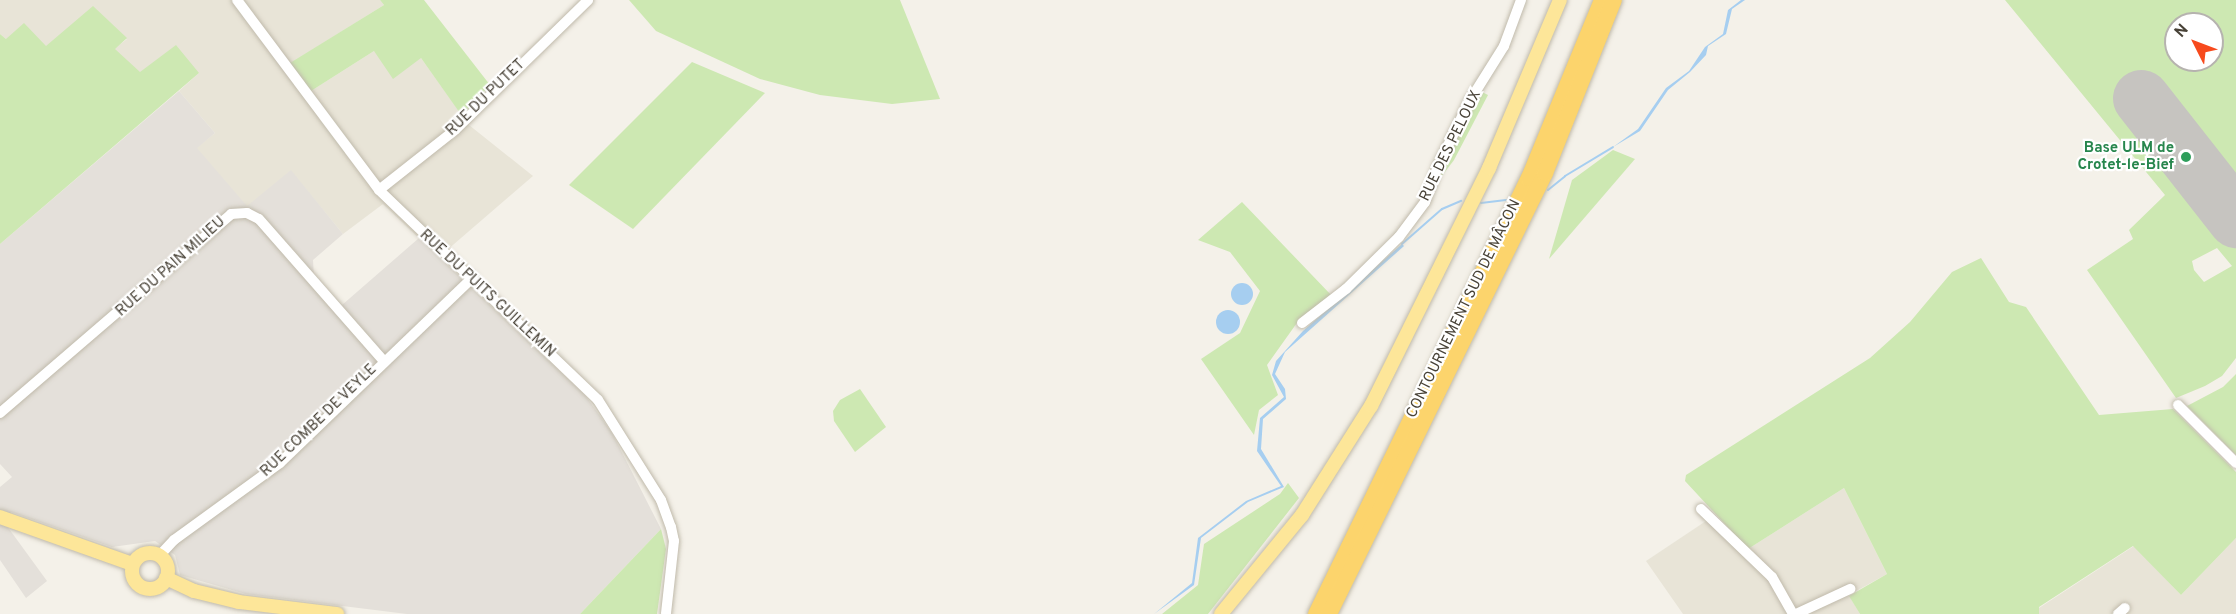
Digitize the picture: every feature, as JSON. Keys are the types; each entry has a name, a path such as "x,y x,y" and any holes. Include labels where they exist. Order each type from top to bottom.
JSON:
{"highway":[{"name":"CONTOURNEMENT SUD DE MÂCON","path":"1316,614 1529,178 1602,0"},
{"name":"CONTOURNEMENT SUD DE MÂCON","path":"1329,614 1545,173 1614,0"}],"main road":[{"path":"1221,614 1302,515 1371,406 1489,168 1560,0"},
{"path":"0,517 132,564"},
{"path":"141,554 160,555 167,566 166,578 158,587 140,587 132,577 132,564 141,554"},
{"path":"166,578 194,591 239,602 337,614"}],"street":[{"name":"RUE DU PUITS GUILLEMIN","path":"237,0 379,190 590,391 661,500 674,541 666,614"},
{"name":"RUE DU PUTET","path":"379,190 455,130 588,0"},
{"name":"RUE DES PELOUX","path":"1302,323 1346,289 1399,237 1425,202 1438,166 1469,102 1504,45 1521,0"},
{"name":"RUE DU PAIN MILIEU","path":"0,413 231,214 247,213 259,219 383,360"},
{"name":"RUE COMBE DE VEYLE","path":"160,555 174,540 280,464 383,360 472,278"},
{"path":"2178,405 2236,463"},
{"path":"1701,509 1772,577 1795,614 1850,589"}],"shaded area":[{"path":"0,0 380,0 384,5 291,63 311,91 374,51 421,58 469,125 533,176 439,257 383,204 343,234 291,171 247,207 196,148 215,133 179,91 199,73 140,73 114,49 127,39 46,47 6,39 0,34"},
{"path":"179,91 215,133 197,148 247,206 291,170 343,234 313,260 314,278 342,305 419,238 585,395 612,433 661,529 580,614 407,614 246,594 180,575 175,555 155,541 112,547 11,512 7,526 47,581 26,598 0,560 0,487 12,477 0,464 0,244"},
{"path":"1844,488 1887,574 1849,595 1860,614 1683,614 1646,561 1715,515 1748,549"},
{"path":"2236,538 2236,614 2039,614 2039,608 2134,546 2181,595"}],"green space":[{"path":"380,0 424,0 490,85 462,116 421,58 393,79 374,51 311,91 290,63 384,5"},
{"path":"629,0 900,0 940,99 892,104 820,95 760,79 656,31"},
{"path":"2005,0 2236,0 2236,358 2222,376 2176,398 2087,270 2133,239 2129,230 2165,195","holes":["2217,248 2232,266 2204,282 2194,270 2192,261"]},
{"path":"93,6 127,38 115,49 140,72 176,45 199,73 0,244 0,34 6,39 24,23 46,46"},
{"path":"692,62 765,93 633,229 569,185"},
{"path":"1480,91 1488,95 1454,160 1435,185"},
{"path":"1613,150 1635,159 1549,259 1572,180"},
{"path":"1242,202 1333,297 1299,320 1267,365 1278,395 1259,410 1254,435 1201,359 1240,333 1260,291 1230,252 1198,240"},
{"path":"1981,258 2009,302 2026,307 2099,415 2173,409 2236,472 2236,538 2181,595 2133,546 2039,607 2039,614 1860,614 1849,596 1887,574 1844,488 1748,549 1685,481 1686,475 1870,358 1910,322 1952,272"},
{"path":"2236,374 2236,455 2187,406 2223,387"},
{"path":"860,389 886,427 855,452 834,421 833,411 840,400"},
{"path":"1288,483 1299,498 1208,614 1162,614 1198,585 1204,544 1280,494"},
{"path":"661,529 666,549 657,614 580,614"}],"water":[{"path":"1741,0 1745,0 1732,9 1726,34 1708,46 1706,55 1690,72 1668,90 1640,131 1613,147 1638,129 1666,88 1689,71 1705,47 1723,34 1728,10"},
{"path":"1402,244 1404,246 1285,352 1275,374 1285,389 1286,399 1263,419 1261,449 1284,487 1248,502 1201,538 1194,585 1154,614 1192,583 1198,538 1246,501 1281,486 1257,451 1260,418 1284,397 1272,375 1276,361 1303,331"},
{"path":"1242,283 1250,286 1253,294 1250,302 1242,305 1234,302 1231,294 1234,286"},
{"path":"1228,310 1237,313 1240,322 1237,331 1228,334 1219,331 1216,322 1219,313"}],"waterway":[{"path":"1548,190 1565,176 1613,147"},
{"path":"1481,203 1506,200"},
{"path":"1402,244 1442,209 1461,201"}],"runway":[{"path":"2141,98 2236,219"}],"place":[{"name":"Base ULM de Crotet-le-Bief","path":"2186,157"}]}
